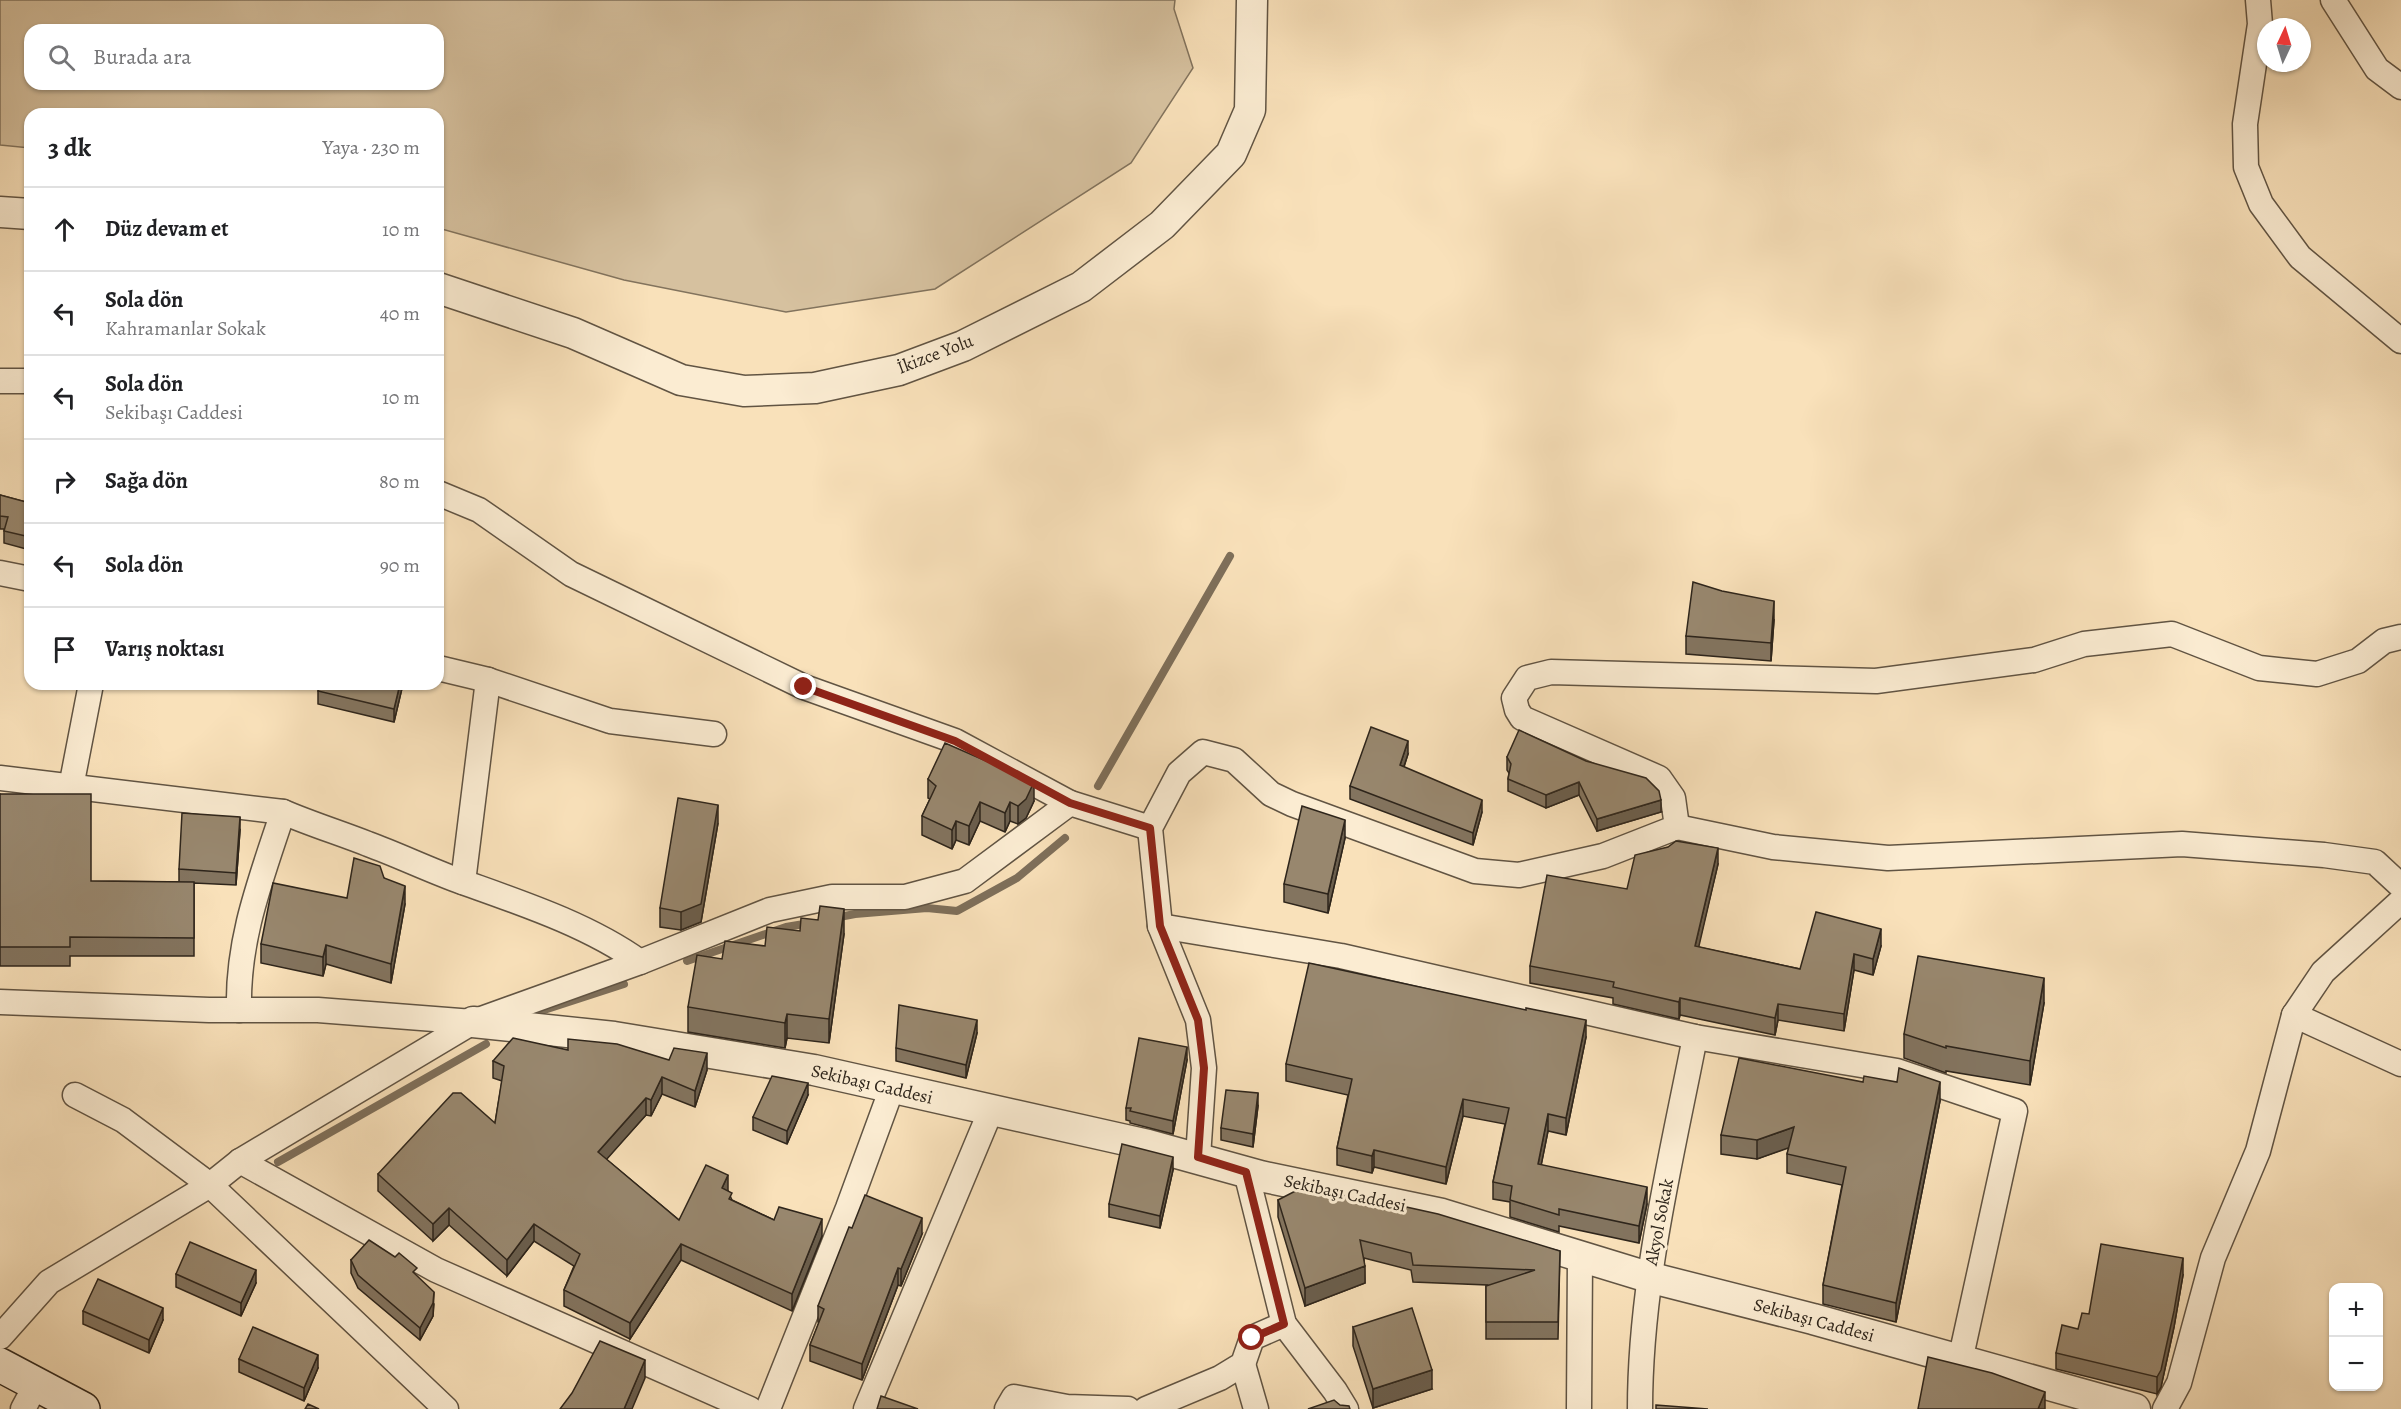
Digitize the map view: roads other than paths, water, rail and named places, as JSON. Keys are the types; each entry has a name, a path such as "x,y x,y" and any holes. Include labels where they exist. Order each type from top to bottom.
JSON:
{"main road":[{"path":"0,1365 30,1396 83,1409"}],"street":[{"name":"İkizce Yolu","path":"444,290 573,333 681,380 692,382 744,391 815,388 899,370 963,346 1081,287 1162,225 1231,154 1250,110 1252,0"},
{"path":"2258,0 2260,24 2245,124 2246,167 2260,204 2300,257 2401,341"},
{"path":"2333,0 2377,69 2401,87"},
{"path":"0,212 24,214"},
{"path":"0,381 24,381"},
{"path":"444,495 479,510 582,579 804,687 955,741 1070,803 1150,828"},
{"path":"0,573 24,578"},
{"path":"1677,827 1674,798 1659,778 1522,718 1514,698 1527,678 1551,672 1876,681 2034,660 2084,644 2172,634 2259,668 2317,674 2358,661 2384,641 2401,637"},
{"path":"444,669 488,680 609,721 714,734"},
{"path":"463,882 488,680"},
{"path":"71,787 90,690"},
{"path":"1198,1157 1204,1068 1198,1020 1160,926 1150,828 1179,773 1203,752 1233,760 1271,794 1292,804 1475,871 1520,875 1603,856 1677,827 1773,847 1888,858 2182,844 2324,855 2375,862 2401,886"},
{"path":"0,778 283,812 521,903 618,946 640,962"},
{"path":"0,1337 49,1282 210,1185 240,1161 473,1022 640,962 770,910 832,897 905,897 965,881 1070,803"},
{"path":"239,1010 238,979 244,936 283,812"},
{"path":"2165,1409 2179,1383 2213,1258 2258,1151 2294,1015 2323,972 2401,901"},
{"path":"1160,926 1341,956 1695,1037 1897,1071 2015,1111 1960,1361"},
{"path":"0,1002 239,1010 318,1010 473,1022"},
{"path":"2294,1015 2401,1064"},
{"name":"Sekibaşı Caddesi","path":"473,1022 614,1037 814,1070 1198,1157 1246,1172 1442,1214 1648,1277 1813,1319 2135,1409"},
{"name":"Akyol Sokak","path":"1640,1409 1640,1371 1648,1277 1695,1037"},
{"path":"768,1409 848,1208 892,1088"},
{"path":"75,1095 123,1120 210,1185 446,1409"},
{"path":"866,1409 991,1110"},
{"path":"240,1161 436,1270 750,1409"},
{"path":"1246,1172 1284,1324 1346,1409"},
{"path":"1579,1409 1580,1257"},
{"path":"1256,1409 1243,1364 1252,1338 1284,1324"},
{"path":"1146,1409 1220,1378 1243,1364"},
{"path":"1007,1409 1014,1397 1067,1407 1128,1409"}],"waterway":[{"path":"1098,786 1230,556"},
{"path":"834,918 927,908 957,911 1017,878 1065,838"},
{"path":"687,961 786,927 810,923"},
{"path":"541,1011 624,984"},
{"path":"278,1162 486,1044"}]}
